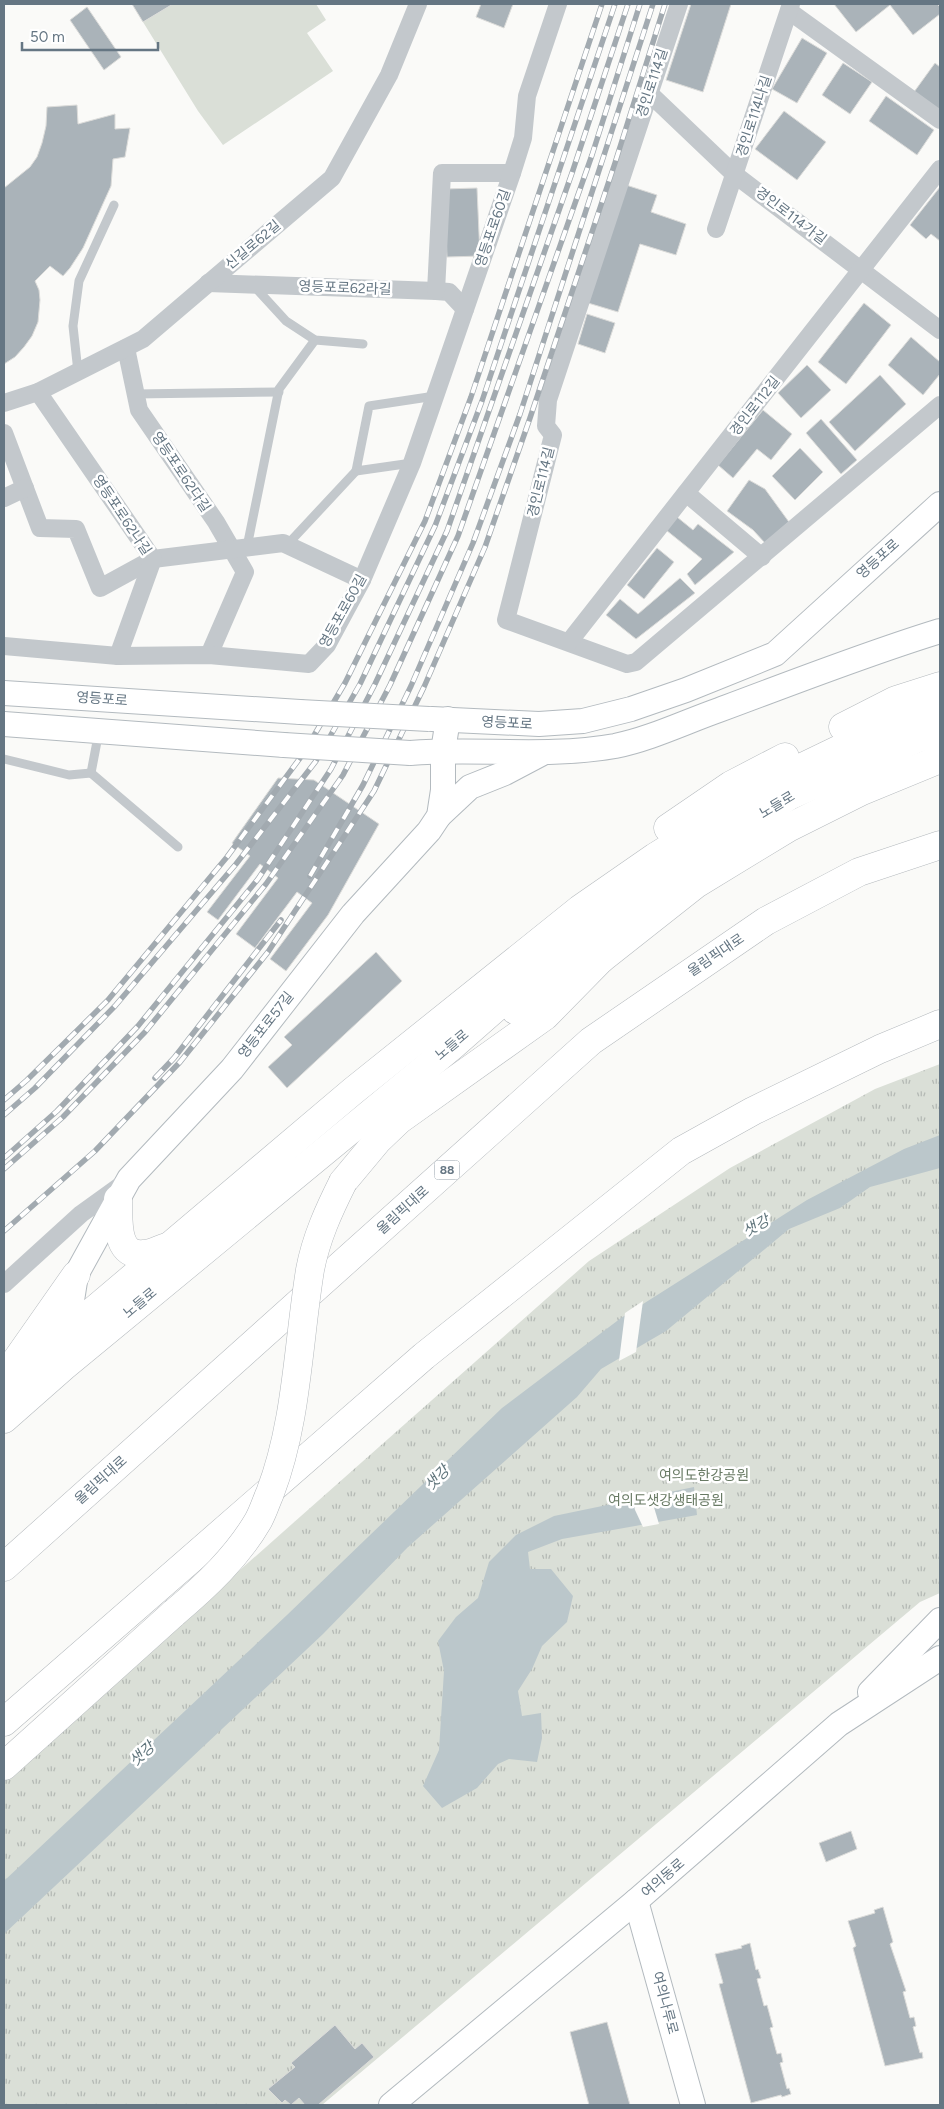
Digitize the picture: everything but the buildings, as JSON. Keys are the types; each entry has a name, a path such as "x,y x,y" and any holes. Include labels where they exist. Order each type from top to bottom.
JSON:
{"main road":[{"name":"영등포로","path":"4,694 539,724 583,721 631,710 775,654 940,504"},
{"name":"영등포로","path":"99,731 410,753 443,751 576,752 617,745 662,732 877,651 940,631"},
{"path":"697,718 775,654"},
{"path":"353,1091 512,944 637,849 731,785 896,700 940,686"},
{"name":"노들로","path":"4,1390 66,1333 353,1091 580,909 655,857 792,772 906,717 940,706"},
{"name":"영등포로57길","path":"124,1189 232,1069 353,914 428,831 439,816 443,790 443,751 439,719"},
{"path":"4,724 99,731"},
{"name":"노들로","path":"4,1419 63,1367 451,1047 509,996 674,871 789,796 916,739 940,731"},
{"path":"439,816 470,787 505,774 543,753"},
{"path":"4,1766 202,1589 232,1557 259,1520 280,1465 300,1351 310,1268 322,1226 343,1182 378,1140 399,1120 545,1016 601,959 696,884 788,828 862,791 940,759"},
{"name":"올림픽대로","path":"4,1567 591,1041 766,921 859,872 940,846"},
{"path":"451,1047 601,959"},
{"path":"4,1722 424,1356 681,1151 753,1111 880,1049 940,1024"},
{"path":"124,1189 119,1233 124,1246 131,1252 145,1254 171,1245"},
{"path":"4,1377 76,1275 124,1189"},
{"path":"63,1367 66,1333 76,1275"},
{"path":"839,1724 940,1620"},
{"name":"여의동로","path":"391,2105 636,1901 839,1724 940,1658"},
{"name":"여의나루로","path":"636,1901 693,2105"}],"street":[{"name":"신길로62길","path":"4,403 38,392 143,339 332,178 390,75 418,4"},
{"name":"영등포로60길","path":"4,646 118,656 209,655 309,664 327,645 362,580 412,463 512,173 523,138 527,96 558,4"},
{"name":"경인로114길","path":"679,4 548,400 546,426 553,435 506,620 628,664 636,662 940,405"},
{"path":"790,7 940,120"},
{"name":"경인로114나길","path":"716,229 790,7"},
{"name":"경인로114가길","path":"649,93 734,174 940,330"},
{"name":"경인로112길","path":"569,642 940,169"},
{"name":"영등포로60길","path":"436,291 442,173 512,173"},
{"name":"영등포로62라길","path":"208,284 449,292 465,309"},
{"name":"영등포로62다길","path":"126,348 139,410 216,522 239,548"},
{"name":"영등포로62나길","path":"38,392 153,559 283,543 362,580"},
{"path":"4,434 40,528 76,529 100,588 153,559"},
{"path":"4,498 25,488"},
{"path":"686,493 762,557"},
{"path":"209,655 245,572 239,548"},
{"path":"118,656 153,559"},
{"name":"영등포로57길","path":"4,1284 81,1214 124,1189"}],"lane":[{"path":"78,372 73,326 78,281 114,205"},
{"path":"253,285 286,321 315,340 363,344"},
{"path":"239,548 278,392 315,340"},
{"path":"135,394 278,392"},
{"path":"287,545 356,472 369,406 436,396"},
{"path":"356,472 412,463"},
{"path":"91,772 99,731"},
{"path":"4,759 69,775 91,772 178,847"}],"green space":[{"path":"173,4 316,4 326,20 307,33 333,71 223,145 198,111 143,22"},
{"name":"여의도한강공원","path":"940,1064 940,1593 920,1602 322,2105 4,2105 4,1779 589,1261 730,1168 875,1089"}],"water":[{"name":"샛강","path":"940,1135 940,1168 870,1187 840,1208 789,1229 666,1331 601,1369 577,1397 408,1547 323,1634 4,1934 4,1881 287,1615 502,1408 621,1318 807,1200 904,1149"},
{"path":"694,1487 697,1515 562,1539 528,1552 530,1569 551,1569 573,1596 567,1622 542,1646 532,1669 518,1691 522,1716 541,1713 542,1738 537,1762 509,1759 498,1764 477,1788 442,1808 423,1786 439,1750 444,1671 438,1641 456,1617 478,1598 489,1562 516,1535 554,1516"}],"pier":[{"path":"643,1301 636,1352 619,1361 625,1313"},
{"path":"650,1494 659,1524 643,1527 635,1510 632,1497"}],"railway":[{"path":"4,1100 27,1080 108,1000 227,857 303,754 345,683 425,521 471,397 602,4"},
{"path":"4,1115 35,1088 115,1006 236,864 316,761 360,684 435,526 482,401 615,4"},
{"path":"4,1158 57,1111 138,1026 258,879 331,769 375,684 447,531 572,173 628,4"},
{"path":"4,1169 63,1117 145,1032 266,884 343,775 390,685 458,536 592,155 640,4"},
{"path":"310,876 363,785 411,686 473,543 520,414 653,4"},
{"path":"4,1231 95,1151 180,1062 268,952 374,791 424,687 485,547 615,163 665,4"},
{"path":"155,1078 174,1058 281,920"}],"park label":[{"name":"여의도샛강생태공원","path":"666,1500"}]}
